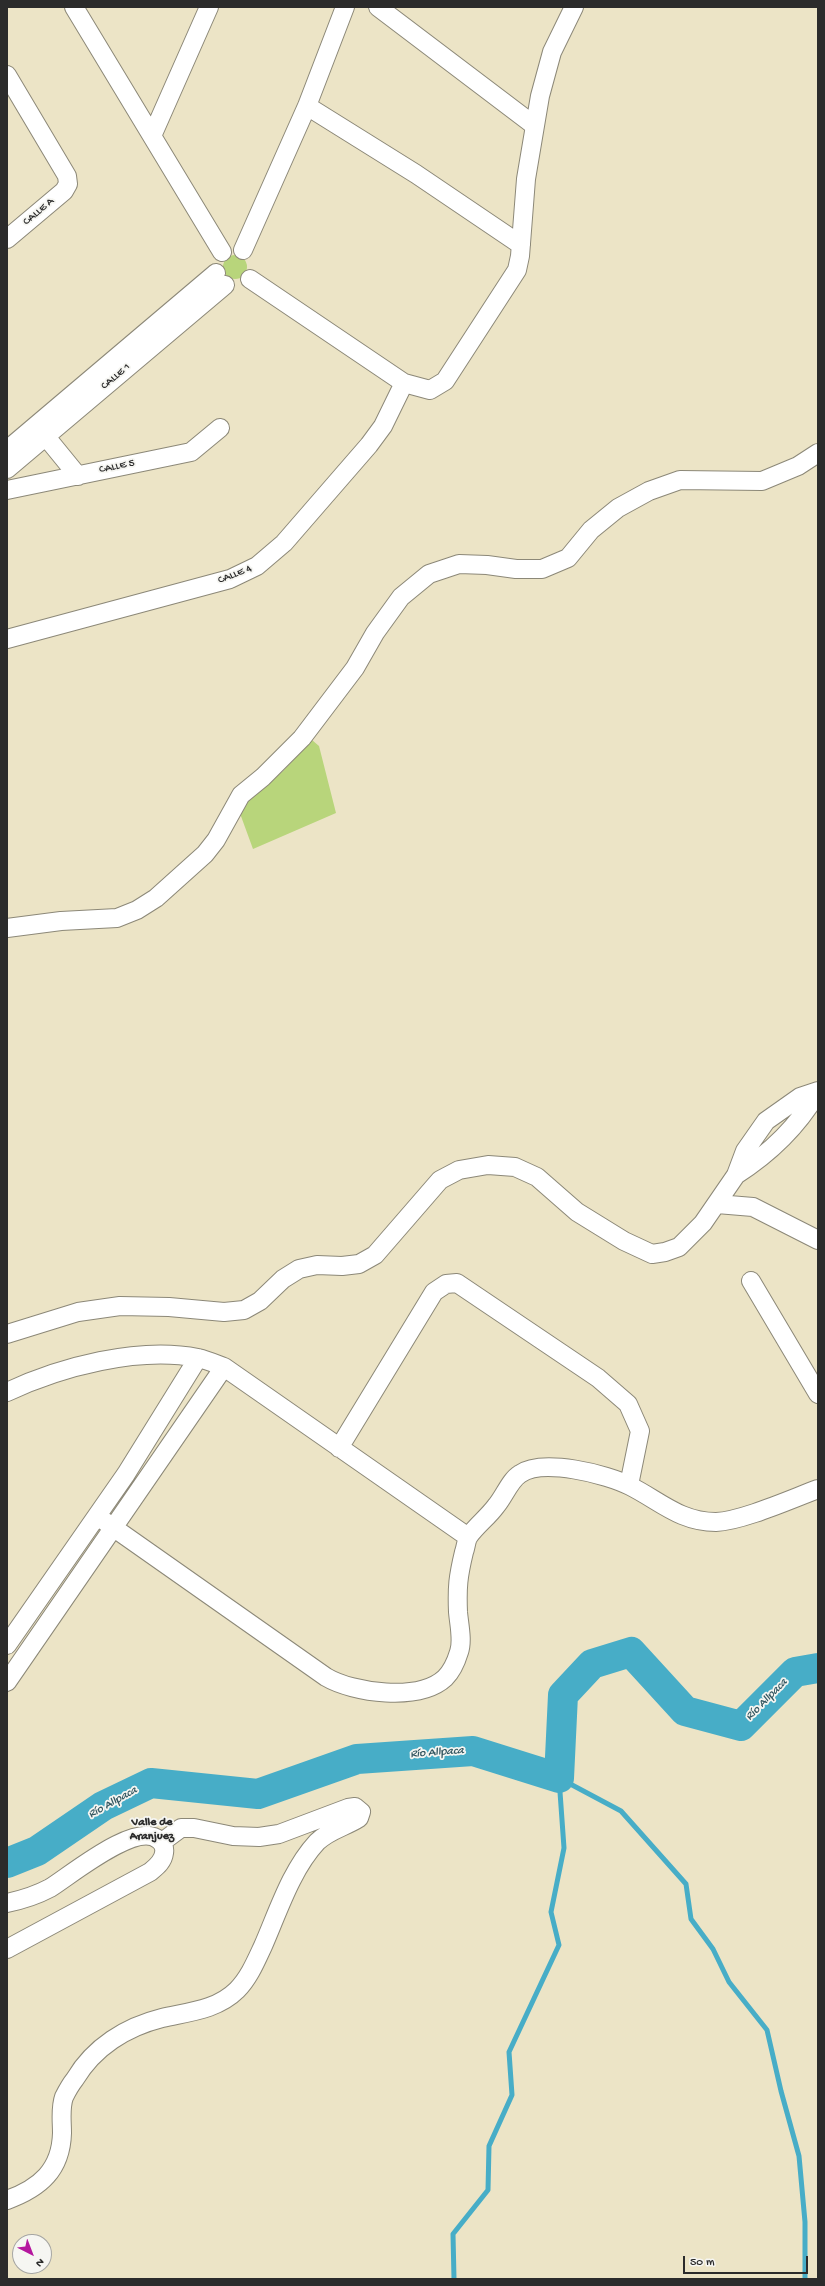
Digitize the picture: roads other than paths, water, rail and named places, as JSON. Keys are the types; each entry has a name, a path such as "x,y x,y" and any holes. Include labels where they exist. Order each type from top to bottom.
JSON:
{"street":[{"path":"74,7 222,252"},
{"path":"152,136 209,7"},
{"path":"243,250 307,106 345,7"},
{"path":"378,7 535,126"},
{"path":"250,279 404,383 430,390 445,382 517,270 521,245 526,179 540,96 552,52 574,7"},
{"name":"CALLE A","path":"7,75 68,176 68,184 64,190 7,239"},
{"path":"307,106 416,174 521,245"},
{"path":"234,248 243,250 252,258 254,269 250,279 236,287 220,279 216,261 222,252 234,248"},
{"name":"CALLE 1","path":"7,469 41,430 220,279"},
{"name":"CALLE 4","path":"7,639 230,579 257,566 284,543 369,445 383,426 404,383"},
{"name":"CALLE 5","path":"7,490 192,452 220,428"},
{"path":"41,430 78,476"},
{"name":"CALLE 1","path":"7,450 41,430"},
{"path":"7,928 61,921 117,918 137,910 156,898 205,854 216,840 241,795 264,777 302,738 355,668 375,633 401,597 429,574 459,564 487,565 516,569 542,569 568,558 591,530 618,508 649,491 680,480 762,481 798,466 818,453"},
{"path":"7,1334 78,1312 120,1306 169,1307 224,1312 244,1310 260,1301 283,1279 299,1269 317,1265 342,1266 359,1264 374,1255 440,1180 459,1170 488,1165 515,1167 537,1177 577,1212 638,1249 652,1254 665,1252 679,1247 692,1236 718,1204 736,1175 766,1154 798,1120 818,1092"},
{"path":"718,1204 753,1207 818,1240"},
{"path":"751,1281 818,1394"},
{"path":"339,1448 434,1292 446,1284 457,1283 598,1378 628,1404 640,1431 629,1485"},
{"path":"7,1392 52,1374 122,1357 161,1355 198,1358 224,1367 468,1537"},
{"path":"7,1645 126,1474 198,1358"},
{"path":"7,1682 114,1529 224,1367"},
{"path":"97,1516 338,1685 367,1692 387,1693 429,1687 444,1679 454,1667 460,1650 457,1580 468,1537 496,1508 518,1474 535,1467 560,1466 629,1485 683,1517 715,1522 733,1520 818,1489"},
{"path":"7,2200 27,2192 42,2181 53,2167 60,2151 64,2098 76,2077 91,2057 108,2042 130,2030 160,2018 200,2011 224,2000 237,1990 251,1969 288,1888 310,1851 326,1834 359,1818 361,1812 355,1807 348,1808 279,1834 259,1837 233,1836 194,1828 181,1828 162,1842"},
{"path":"7,1903 49,1888 119,1843 137,1836 148,1834 162,1842 164,1857 150,1872 7,1949"}],"waterway":[{"name":"Río Allpaca","path":"7,1863 37,1851 103,1806 151,1783 258,1794 357,1759 473,1751 559,1778 563,1695 592,1664 631,1652 685,1711 741,1726 795,1672 818,1668"},
{"path":"559,1778 621,1811 686,1884 691,1919 713,1949 729,1982 767,2030 781,2091 799,2156 805,2222 805,2279"},
{"path":"454,2279 453,2234 488,2190 489,2146 512,2095 509,2052 559,1945 551,1912 564,1848 559,1778"}],"district":[{"name":"Valle de Aranjuez","path":"152,1830"}]}
